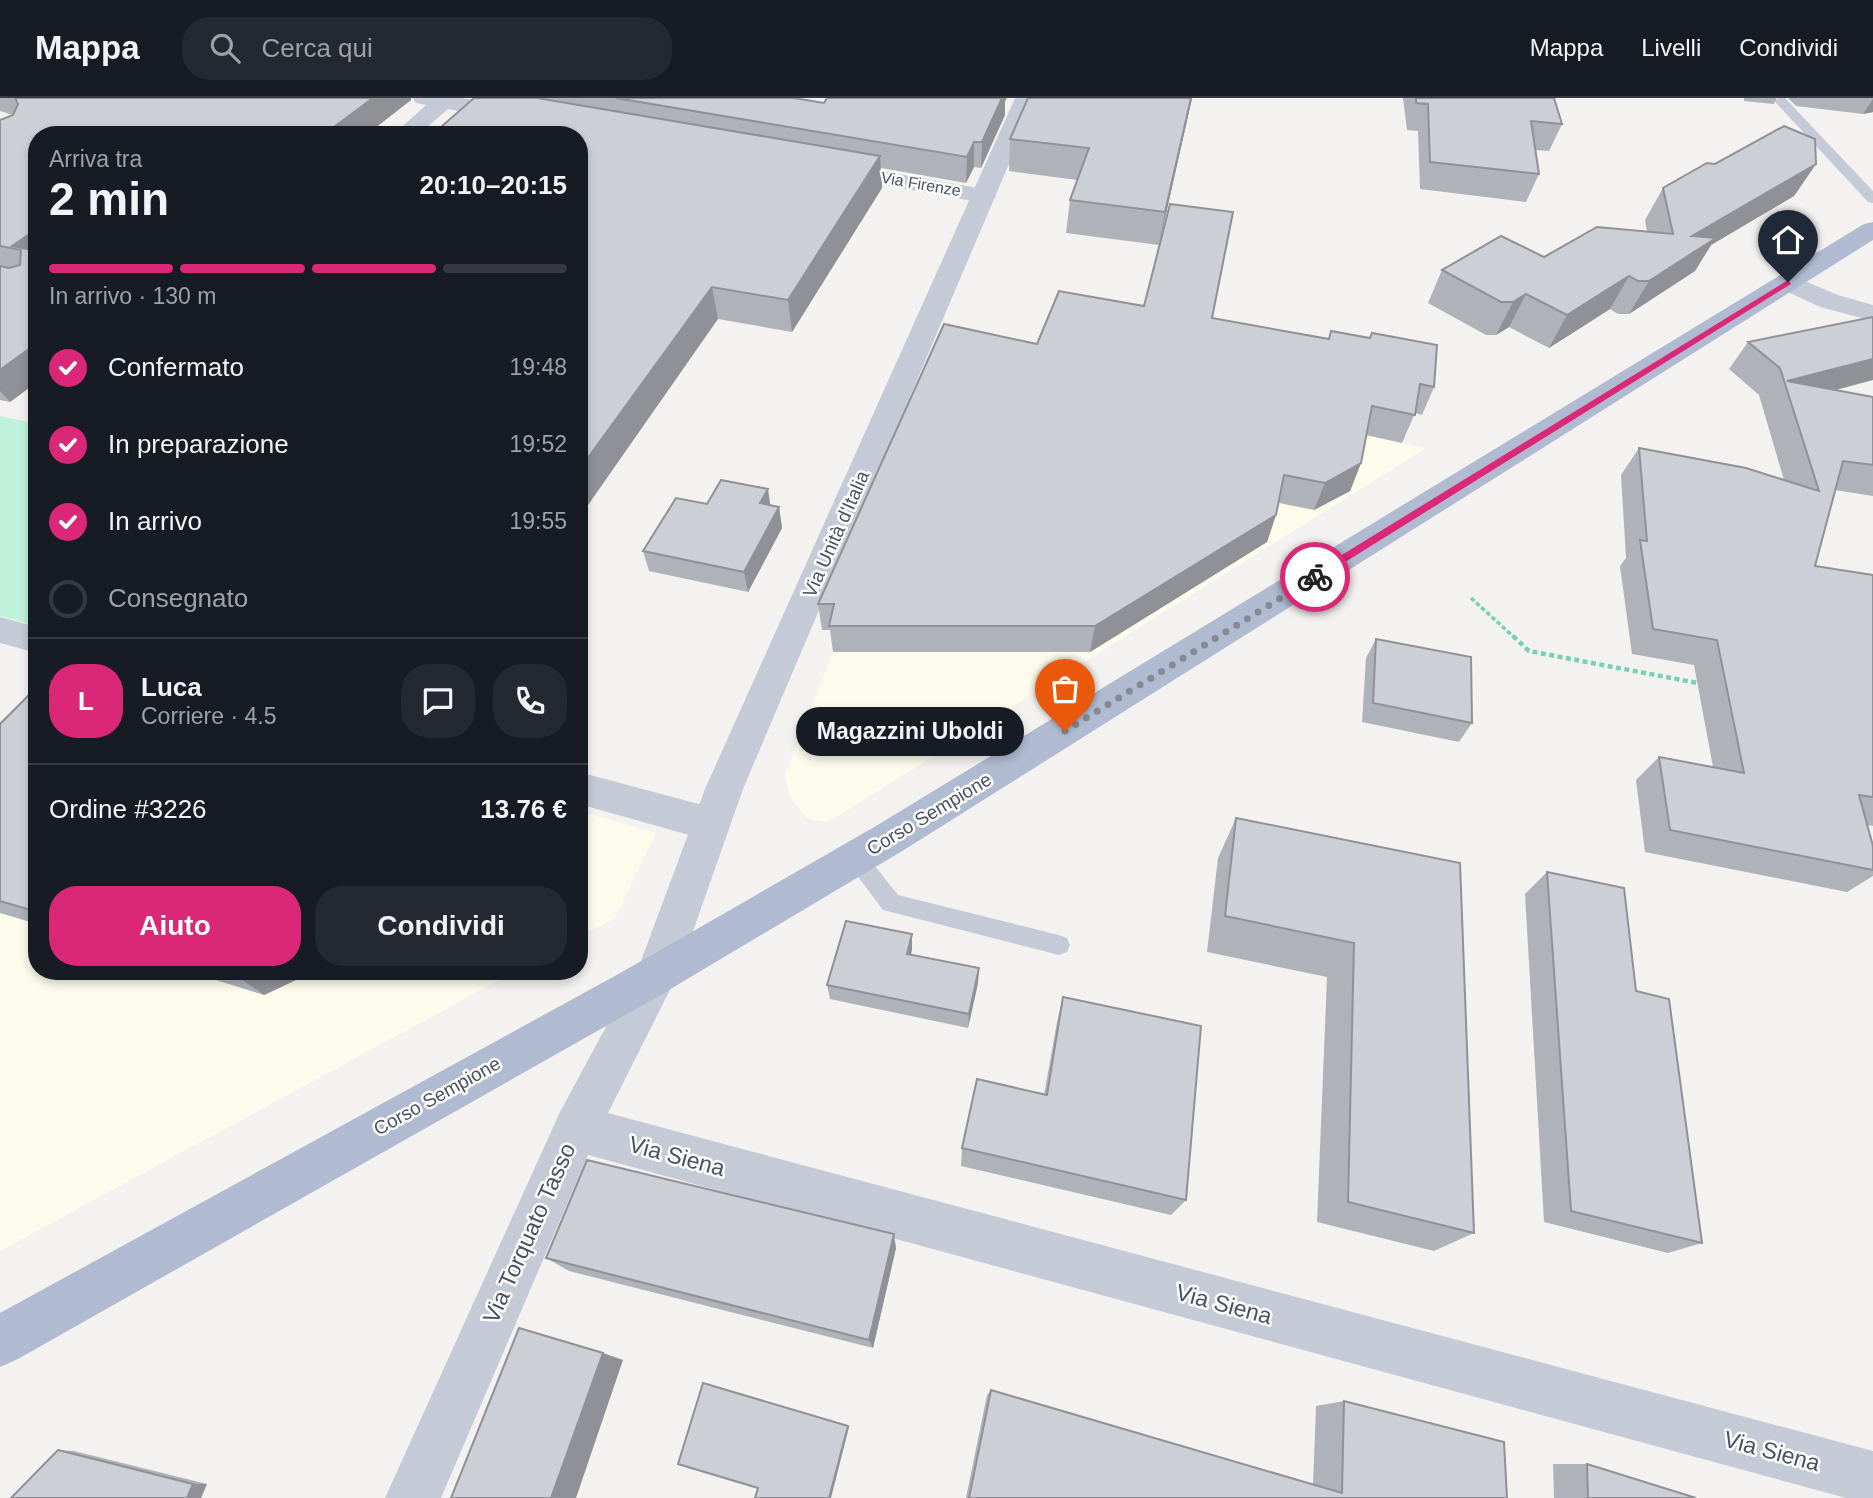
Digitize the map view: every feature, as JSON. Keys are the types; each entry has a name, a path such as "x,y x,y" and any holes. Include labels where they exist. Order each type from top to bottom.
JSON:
{"main road":[{"name":"Corso Sempione","path":"0,1341 657,974 855,858 1165,670 1873,229"}],"street":[{"name":"Via Unità d'Italia","path":"657,974 709,824 1026,98"},
{"path":"412,126 434,100 540,118"},
{"name":"Via Firenze","path":"814,166 984,196"},
{"path":"1788,282 1829,301 1873,313"},
{"path":"0,630 28,638"},
{"path":"588,790 709,824"},
{"name":"Via Torquato Tasso","path":"413,1498 576,1128 657,974"},
{"name":"Via Siena","path":"576,1128 1873,1478"}],"lane":[{"path":"1781,101 1873,199"},
{"path":"855,858 891,903 1059,945"}],"path":[{"path":"1471,598 1529,651 1705,685"}],"shaded area":[{"path":"1360,434 1426,448 828,822 808,819 795,804 788,791 785,774 833,652 837,631 822,630 864,533"},
{"path":"28,707 28,980 499,980 0,1251 0,734"},
{"path":"588,814 656,833 615,918 588,932"}],"green space":[{"path":"0,416 28,422 28,624 0,616"}],"building":[{"path":"15,98 373,98 335,126 28,126 28,235 12,246 28,249 28,350 0,370 0,266 9,268 20,265 21,250 0,246 0,120 13,115 18,104"},
{"path":"474,98 537,98 880,156 788,300 712,287 588,458 588,126 442,126"},
{"path":"616,98 794,98 824,103 827,98 1002,98 982,142 974,142 967,157"},
{"path":"1028,98 1191,98 1165,212 1070,200 1089,148 1010,139"},
{"path":"1416,98 1554,98 1562,124 1531,121 1539,174 1430,162 1428,104 1416,103"},
{"path":"1784,126 1815,139 1816,164 1692,236 1716,238 1649,281 1638,281 1629,276 1567,315 1526,294 1513,302 1501,302 1442,270 1501,236 1544,257 1597,227 1673,234 1663,188 1707,163 1715,164"},
{"path":"1170,204 1233,212 1212,318 1329,339 1331,331 1370,338 1372,333 1437,345 1434,387 1420,384 1415,415 1372,406 1361,463 1325,483 1284,475 1276,515 1095,626 829,626 834,604 818,604 944,324 1037,344 1059,291 1144,306"},
{"path":"1873,317 1873,359 1787,381 1873,397 1873,465 1843,461 1815,566 1873,575 1873,797 1859,795 1873,846 1873,870 1670,830 1659,757 1744,773 1717,640 1653,629 1640,540 1647,541 1639,448 1746,468 1819,491 1780,368 1748,342"},
{"path":"721,480 768,489 760,503 779,507 744,572 643,551 676,498 707,504"},
{"path":"1376,639 1471,657 1472,723 1373,703"},
{"path":"28,696 28,909 0,901 0,724"},
{"path":"1236,818 1460,863 1474,1233 1348,1202 1354,943 1225,916"},
{"path":"1547,872 1624,888 1636,991 1669,999 1702,1243 1571,1211"},
{"path":"846,921 912,934 907,954 979,968 969,1014 827,985"},
{"path":"1063,997 1201,1026 1186,1200 962,1148 977,1079 1047,1095"},
{"path":"587,1160 894,1234 869,1340 546,1258"},
{"path":"519,1328 603,1353 551,1498 451,1498"},
{"path":"703,1383 848,1426 829,1498 755,1498 758,1488 678,1464"},
{"path":"991,1390 1342,1493 1344,1401 1504,1442 1507,1498 969,1498"},
{"path":"58,1450 193,1484 187,1498 11,1498"},
{"path":"1587,1464 1696,1498 1588,1498"}],"way so far":[{"path":"1065,731 1315,577"}],"place":[{"name":"Magazzini Uboldi","path":"1065,731"}],"route":[{"path":"1315,577 1788,282"}]}
